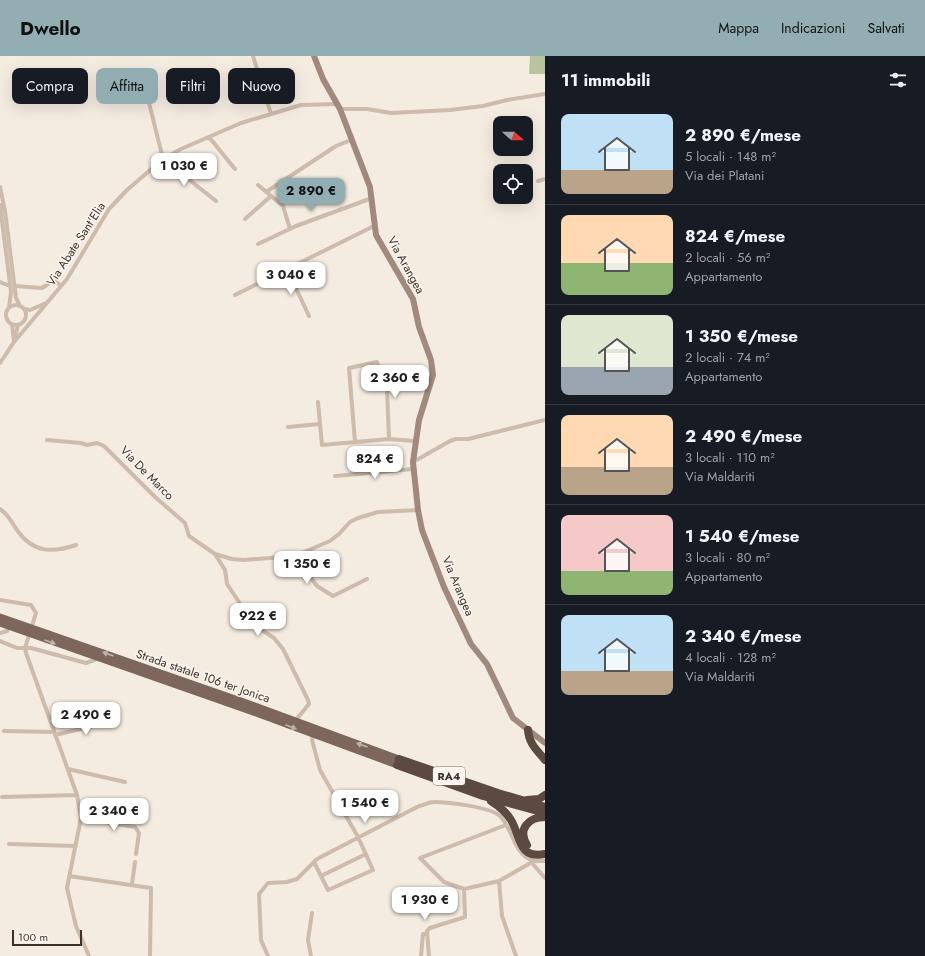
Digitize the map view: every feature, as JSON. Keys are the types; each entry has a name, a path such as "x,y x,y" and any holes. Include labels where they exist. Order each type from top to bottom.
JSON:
{"highway":[{"path":"528,730 529,740 544,755"},
{"name":"RA4","path":"398,762 483,796 545,813"},
{"name":"RA4","path":"398,762 545,807"},
{"path":"516,799 534,800 545,794"},
{"path":"483,796 504,811 514,825 524,849 533,854 545,853"},
{"path":"545,817 529,820 523,831 524,840 528,846 534,851 545,853"}],"main road":[{"name":"Strada statale 106 ter Jonica","path":"0,617 295,721 398,762"},
{"name":"Strada statale 106 ter Jonica","path":"0,623 97,659 256,713 313,735 398,762"}],"street":[{"path":"253,56 271,114"},
{"name":"Via Arangea","path":"314,56 323,79 339,107 370,187 376,235 413,299 419,327 431,360 433,375 419,420 413,462 418,510 422,530 444,587 471,644 486,664 513,718 545,743"},
{"name":"Via Abate Sant'Elia","path":"0,363 14,342 61,286 109,209 127,190 163,159 181,149 236,124 301,105 368,109 391,112 450,110 483,106 506,100 545,94"},
{"path":"149,104 163,159 216,202"},
{"path":"209,137 235,170"},
{"path":"266,192 336,146 351,140"},
{"path":"538,181 545,179"},
{"path":"258,185 283,206 290,229"},
{"path":"0,187 12,286 17,301 26,315 24,321 18,324 12,324"},
{"path":"245,219 271,196"},
{"path":"258,244 290,229 372,198"},
{"path":"235,295 374,226"},
{"path":"287,269 309,316"},
{"path":"0,282 12,286 42,288 54,280 61,286"},
{"path":"12,286 9,308 6,315 9,322 12,324 14,342"},
{"name":"Via Abate Sant'Elia","path":"26,315 30,310 46,303"},
{"path":"9,308 12,306 30,310"},
{"name":"Via Abate Sant'Elia","path":"14,342 18,324"},
{"path":"355,442 349,368 378,362 387,390 389,439"},
{"path":"318,402 322,445 389,439 415,441"},
{"path":"413,462 456,439 468,439 545,420"},
{"path":"288,427 320,424"},
{"name":"Via De Marco","path":"47,440 81,443 87,445 98,443 104,446 154,496 185,523 190,536 215,554"},
{"path":"336,476 413,469"},
{"path":"0,508 8,514 17,530 26,540 43,550 64,549 76,545"},
{"path":"215,554 243,560 295,556 330,541 350,522 358,518 378,512 418,510"},
{"path":"215,554 225,570 227,584 240,604 248,621 274,638 283,649 308,700 309,704 295,721"},
{"path":"295,556 317,586 333,596 367,579"},
{"path":"0,600 31,605 36,613 26,646 77,795 81,818 67,888 69,902 76,926 89,956"},
{"path":"0,633 7,632 9,627"},
{"path":"0,641 17,648 26,646 86,663 97,659"},
{"path":"4,731 55,734 114,721"},
{"path":"313,735 312,740 320,770 358,837 373,870 328,890 314,862"},
{"path":"68,769 126,782"},
{"path":"2,797 77,795"},
{"path":"268,956 261,940 260,894 268,883 287,882 296,879 314,862 358,837 419,806 433,802 487,810 499,815 506,825 520,853 533,862 545,878"},
{"path":"81,818 134,827 139,833 136,854"},
{"path":"506,825 420,858 444,882 464,889 499,881 533,862 545,861"},
{"path":"9,844 76,846"},
{"path":"321,876 366,854"},
{"path":"132,884 135,862"},
{"path":"69,876 132,884 151,888 150,956"},
{"path":"499,881 502,916 516,956"},
{"path":"422,956 423,934 426,934 430,928 465,917 464,889"},
{"path":"311,956 308,940 312,913"},
{"path":"426,934 429,956"}],"green space":[{"path":"530,56 545,56 545,74 529,74"}]}
